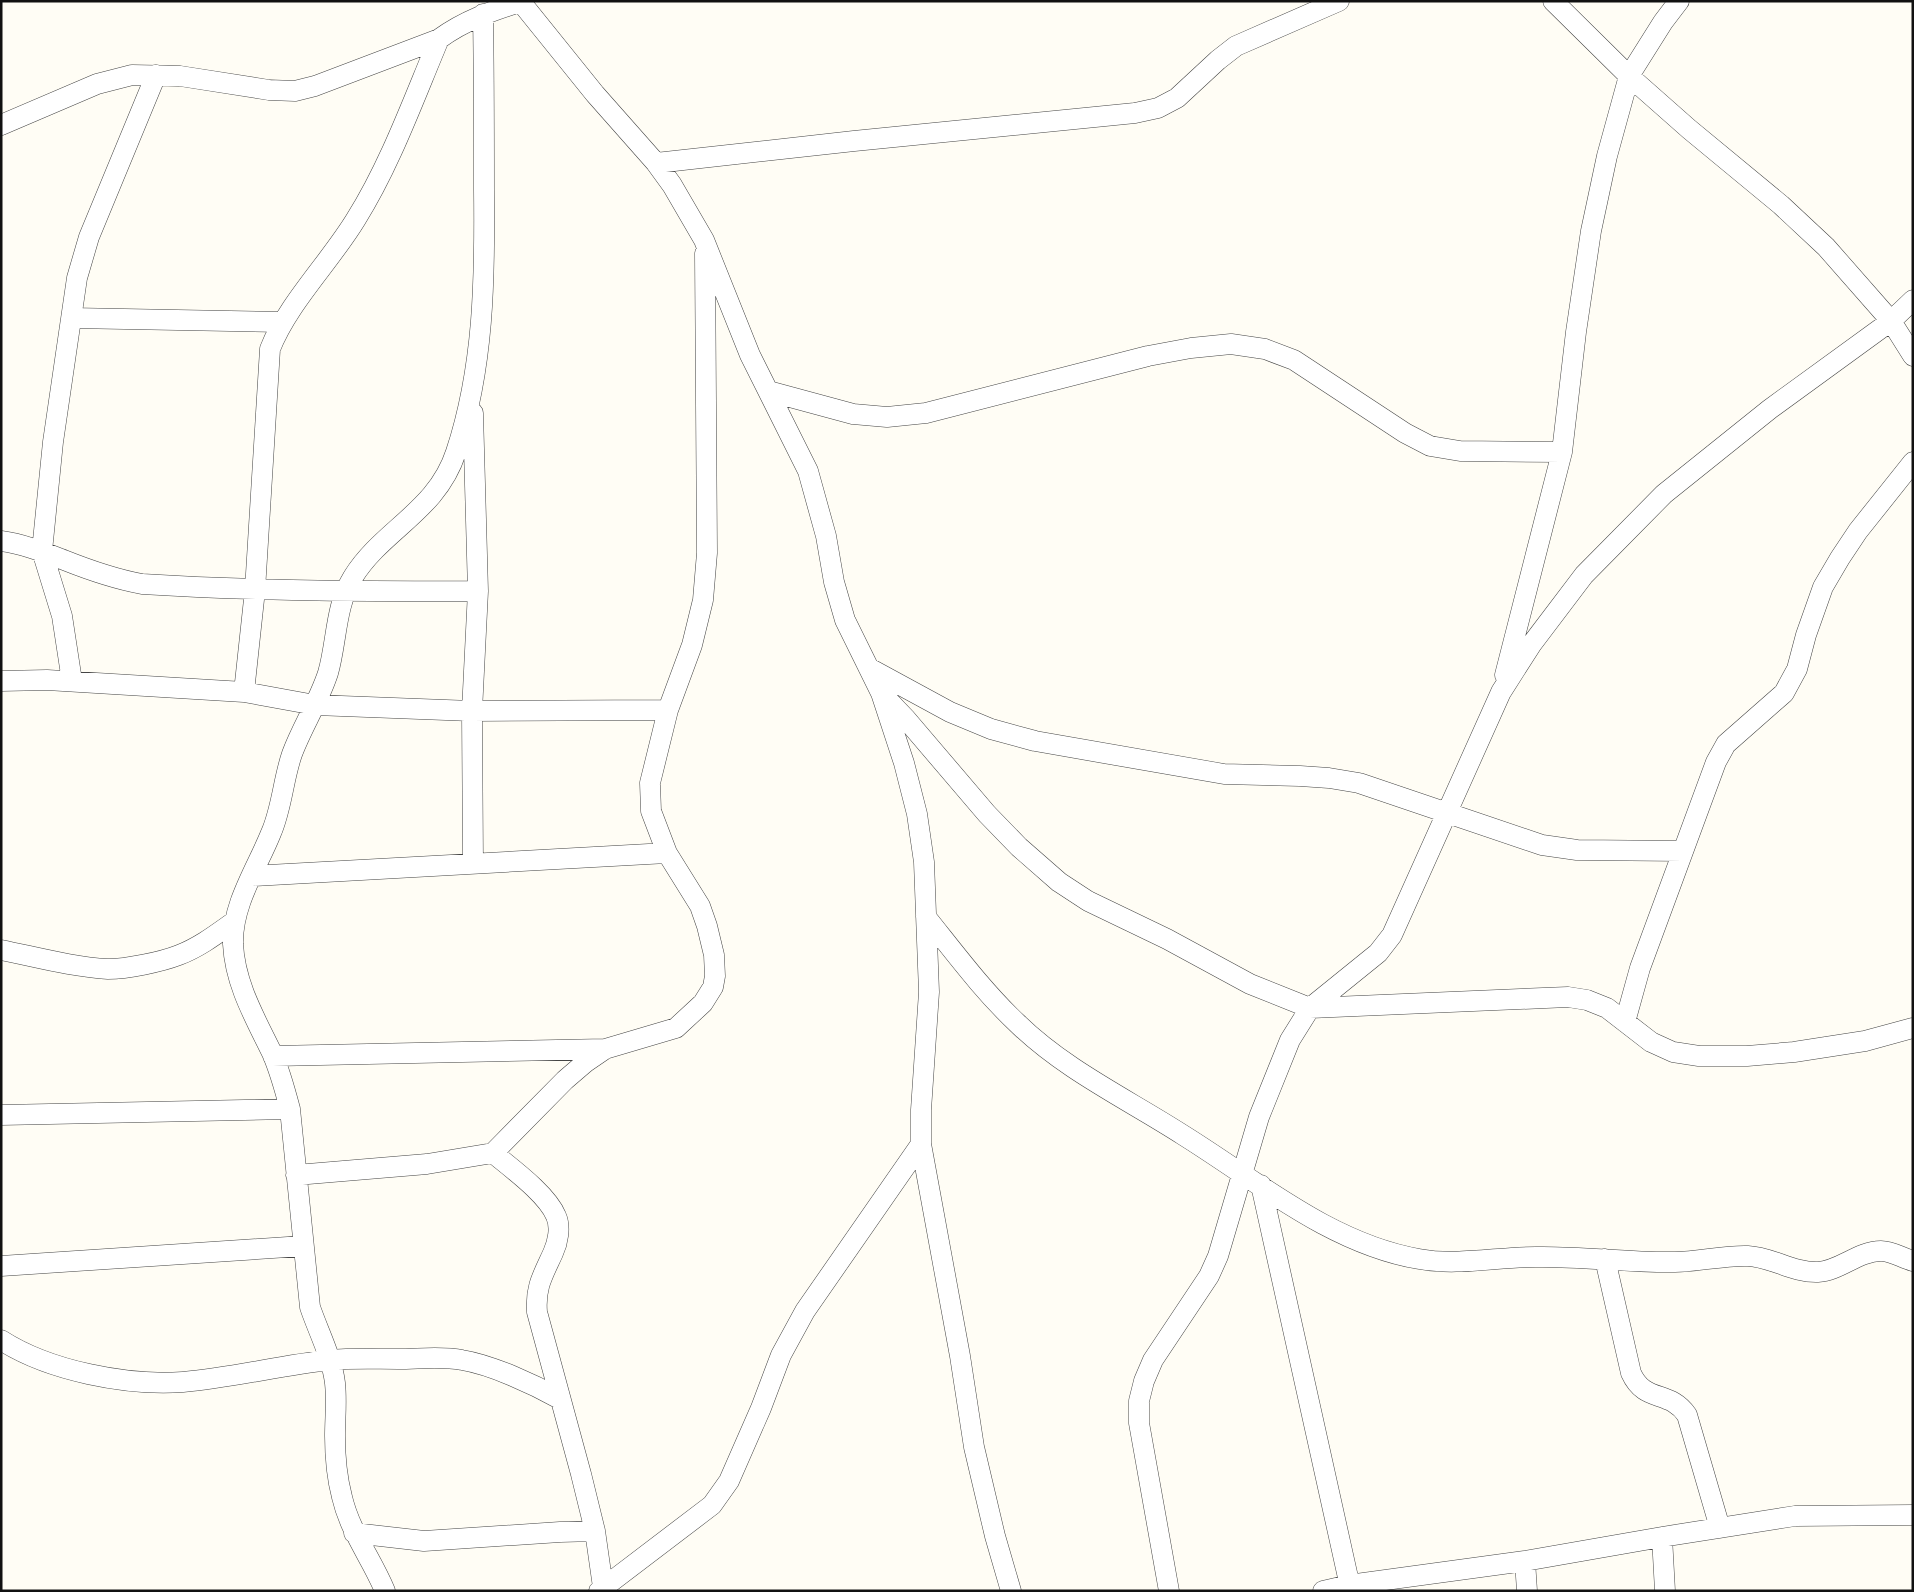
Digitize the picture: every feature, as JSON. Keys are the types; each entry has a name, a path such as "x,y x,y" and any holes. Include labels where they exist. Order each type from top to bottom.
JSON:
{"street":[{"path":"1,125 97,84 132,75 180,76 269,90 295,91 358,71 439,39 456,27 483,14 521,1 620,123 656,163 672,185 704,240 750,355 808,470 826,536 834,582 845,620 881,693 904,763 916,814 924,862 929,992 920,1110 921,1144 960,1356 974,1447 995,1536 1011,1591"},
{"path":"656,163 854,141 1134,114 1158,108 1177,98 1236,46 1339,1"},
{"path":"1553,1 1629,76 1689,129 1781,204 1826,247 1891,321 1913,356"},
{"path":"1501,692 1562,452 1576,332 1591,231 1607,156 1629,76 1663,22 1679,1"},
{"path":"385,1591 354,1533 342,1496 335,1438 336,1396 331,1360 320,1338 310,1307 290,1109 282,1078 240,984 233,941 235,921 241,902 272,831 292,753 327,676 339,614 346,592 353,576 378,547 433,495 448,473 456,453 473,392 479,351 484,272 483,14"},
{"path":"244,692 255,590 268,361 272,344 283,322 356,220 404,123 439,39"},
{"path":"72,681 62,616 42,551 53,442 77,278 89,237 156,75"},
{"path":"273,1056 605,1049 676,1028 703,1003 713,987 715,976 714,955 707,926 700,906 667,853 651,811 650,783 668,710 692,645 703,600 707,553 704,240"},
{"path":"1169,1591 1138,1423 1139,1401 1144,1381 1153,1360 1209,1276 1218,1256 1259,1117 1283,1055 1310,1008 1378,953 1392,935 1501,692 1531,645 1584,575 1664,494 1770,409 1891,321 1913,300"},
{"path":"72,318 283,322"},
{"path":"768,391 853,414 897,416 926,413 1148,356 1191,348 1231,344 1265,349 1294,360 1405,433 1430,446 1460,451 1562,452"},
{"path":"473,392 478,591 472,711 473,864"},
{"path":"1625,1022 1640,968 1716,762 1726,744 1784,693 1796,669 1823,587 1858,531 1913,462"},
{"path":"1,541 42,551 109,575 142,584 255,590 346,592 478,591"},
{"path":"869,668 950,712 991,728 1034,740 1224,774 1329,778 1359,783 1542,846 1576,850 1683,851"},
{"path":"1,680 72,681 244,692 315,705 472,711 668,710"},
{"path":"881,693 906,719 987,814 1019,847 1059,882 1088,901 1167,938 1250,984 1310,1008 1568,998 1587,1000 1607,1008 1658,1045 1673,1052 1699,1056 1747,1056 1794,1052 1865,1041 1913,1028"},
{"path":"252,876 667,853"},
{"path":"926,917 976,980 1017,1023 1050,1052 1093,1081 1182,1134 1297,1210 1340,1232 1384,1251 1420,1259 1455,1261 1532,1257 1674,1262 1749,1256 1810,1272 1834,1269 1862,1256 1881,1251 1913,1261"},
{"path":"1,950 85,967 110,969 155,962 180,955 201,944 235,921"},
{"path":"296,1175 428,1164 493,1153 564,1080 605,1049"},
{"path":"1,1115 290,1109"},
{"path":"601,1589 712,1505 721,1494 761,1408 781,1355 805,1310 921,1144"},
{"path":"493,1153 533,1187 552,1207 557,1217 559,1233 554,1251 538,1287 536,1299 537,1312 595,1531 601,1589"},
{"path":"1261,1185 1350,1588"},
{"path":"1,1266 303,1246"},
{"path":"1605,1259 1631,1373 1635,1382 1642,1390 1676,1402 1687,1415 1720,1528"},
{"path":"1,1340 14,1348 58,1366 100,1376 145,1382 184,1382 331,1360 463,1360 533,1385 560,1399"},
{"path":"1323,1591 1525,1561 1795,1516 1913,1515"},
{"path":"354,1533 424,1541 595,1531"},
{"path":"1662,1537 1665,1591"},
{"path":"1525,1561 1527,1591"}]}
